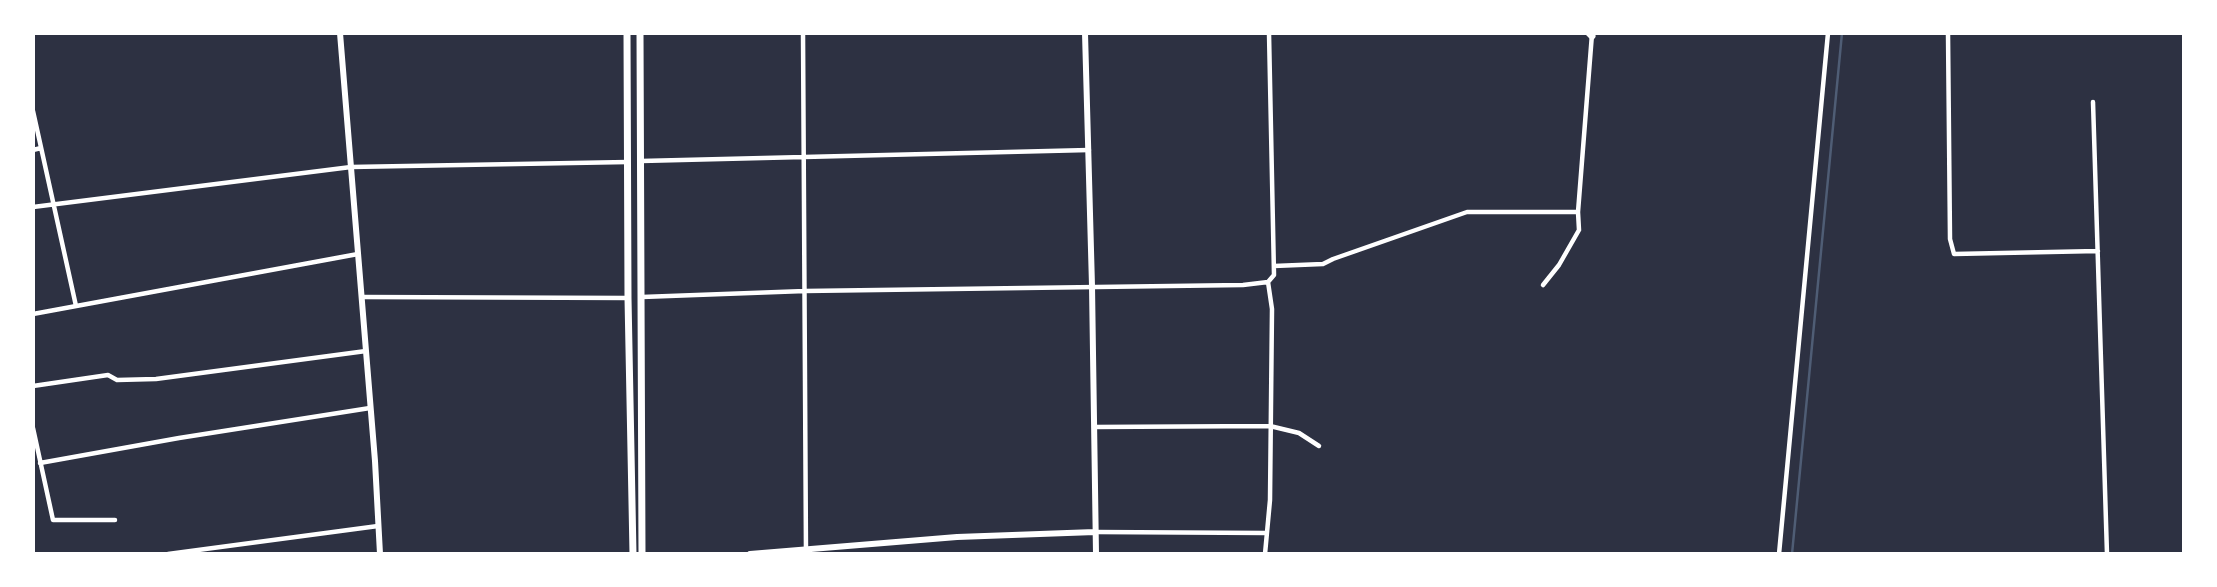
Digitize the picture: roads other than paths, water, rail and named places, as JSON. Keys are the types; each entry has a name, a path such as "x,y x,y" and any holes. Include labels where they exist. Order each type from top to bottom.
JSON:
{"main road":[{"path":"627,33 633,554"},
{"path":"640,33 642,554"}],"street":[{"path":"340,33 380,554"},
{"path":"803,33 806,551"},
{"path":"1085,33 1096,554"},
{"path":"642,297 805,291 1243,285 1268,282 1274,275 1269,33"},
{"path":"1779,554 1828,33"},
{"path":"1948,33 1950,239 1954,254 2098,251"},
{"path":"1543,285 1559,265 1579,230 1591,34"},
{"path":"2093,102 2107,554"},
{"path":"33,111 76,306"},
{"path":"33,150 41,149"},
{"path":"640,161 1089,150"},
{"path":"33,207 351,167 629,162"},
{"path":"1274,266 1323,264 1467,212 1578,212"},
{"path":"33,314 358,254"},
{"path":"1265,554 1270,500 1272,309 1268,282"},
{"path":"362,297 628,298"},
{"path":"33,386 108,375 117,380 156,379 366,351"},
{"path":"40,463 370,408"},
{"path":"1094,427 1270,426 1299,433 1319,446"},
{"path":"33,428 54,520 115,520"},
{"path":"167,554 378,526"},
{"path":"750,554 957,537 1096,532 1266,533"}],"waterway":[{"path":"1792,554 1842,33"}]}
